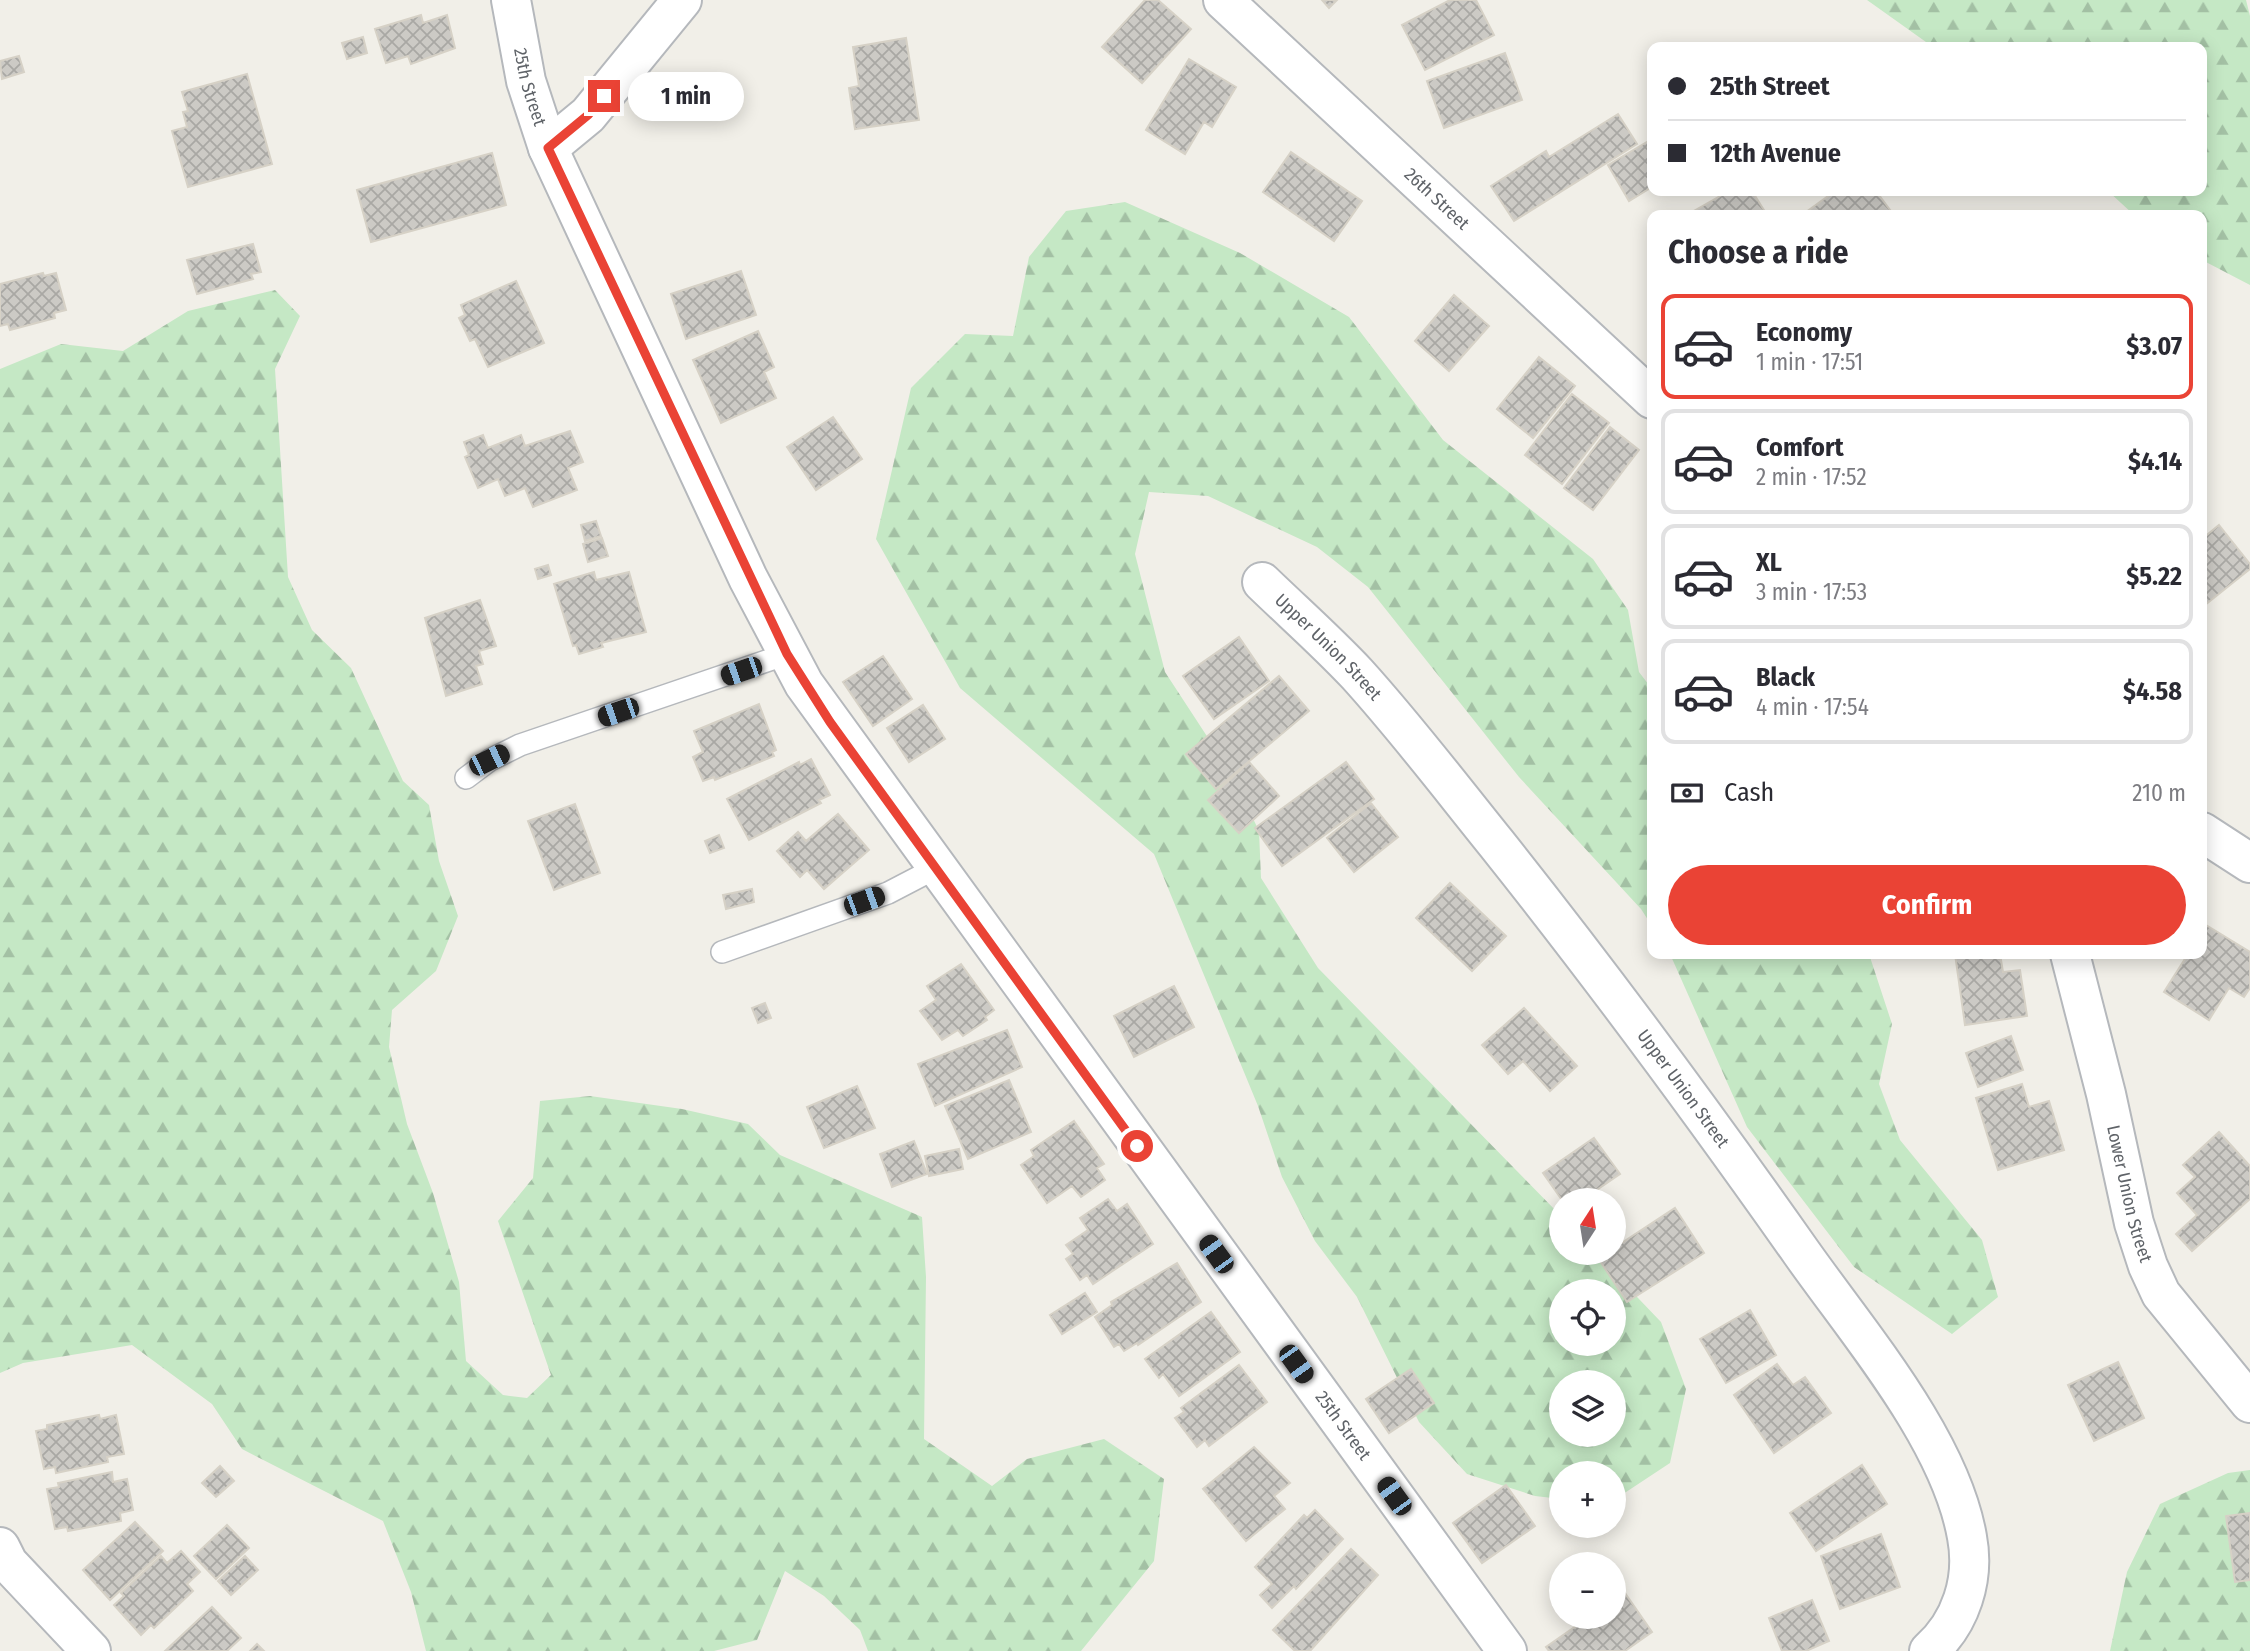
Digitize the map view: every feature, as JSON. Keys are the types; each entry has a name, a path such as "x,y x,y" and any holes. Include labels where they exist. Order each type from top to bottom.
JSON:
{"street":[{"name":"25th Street","path":"511,0 526,81 548,148 787,654 830,722 1507,1651"},
{"path":"548,148 588,115 682,0"},
{"name":"26th Street","path":"1223,0 1647,394"},
{"name":"Upper Union Street","path":"1262,582 1354,672 1412,738 1563,928 1709,1121 1886,1370 1927,1435 1959,1508 1967,1537 1969,1564 1960,1608 1949,1629 1929,1651"},
{"path":"2207,835 2250,863"},
{"name":"Lower Union Street","path":"2071,959 2106,1094 2134,1223 2148,1266 2161,1294 2250,1403"},
{"path":"0,1547 8,1563 90,1651"}],"lane":[{"path":"466,778 489,760 520,745 787,654"},
{"path":"722,952 888,892 936,868"}],"green space":[{"path":"1867,0 2246,0 2250,16 2250,285 2207,263 2207,210 2129,210 2113,196 2207,196 2207,42 1926,42"},
{"path":"1125,202 1240,253 1349,317 1443,440 1593,559 1628,610 1639,672 1647,682 1647,918 1519,777 1368,587 1317,547 1208,496 1149,492 1135,554 1165,672 1231,773 1259,831 1261,878 1318,968 1549,1204 1549,1265 1606,1265 1620,1279 1549,1279 1549,1356 1626,1356 1626,1285 1661,1322 1686,1389 1670,1463 1626,1492 1626,1461 1549,1461 1549,1498 1535,1496 1467,1474 1419,1422 1357,1297 1315,1241 1282,1177 1258,1106 1154,854 960,688 876,539 911,388 965,334 1013,336 1029,257 1066,211"},
{"path":"275,290 300,316 275,369 288,577 312,630 351,668 403,781 429,805 439,861 458,916 436,971 392,1010 389,1047 407,1124 433,1193 459,1282 466,1361 503,1395 527,1398 551,1375 498,1221 533,1178 540,1101 590,1096 682,1109 748,1124 780,1155 922,1217 926,1277 924,1439 992,1486 1027,1459 1104,1439 1164,1479 1154,1561 1081,1651 868,1651 860,1630 824,1596 785,1571 757,1640 714,1651 426,1651 411,1592 383,1521 242,1449 212,1404 132,1345 23,1363 0,1373 0,369 61,344 123,351 188,311"},
{"path":"1672,959 1871,959 1892,1024 1879,1084 1900,1140 1982,1240 1998,1297 1952,1334 1854,1267 1747,1127"},
{"path":"2250,1470 2250,1651 2110,1651 2127,1572 2160,1504 2228,1473"}],"building":[{"path":"1145,0 1158,0 1191,29 1142,83 1102,47"},
{"path":"1322,0 1337,0 1329,8"},
{"path":"1450,0 1476,0 1494,35 1425,70 1402,25"},
{"path":"421,15 423,23 447,15 455,48 411,64 408,56 386,63 375,29"},
{"path":"363,37 367,53 347,59 342,43"},
{"path":"906,38 919,120 855,129 849,88 859,86 853,47"},
{"path":"1505,53 1522,100 1444,128 1427,81"},
{"path":"19,56 24,72 2,79 0,61"},
{"path":"1189,59 1236,87 1212,127 1204,122 1185,154 1146,130"},
{"path":"247,74 272,164 188,187 172,131 187,127 183,112 188,111 182,92"},
{"path":"1618,114 1637,144 1514,221 1491,186 1546,151 1549,157"},
{"path":"1647,142 1647,190 1629,201 1608,165"},
{"path":"1291,152 1362,201 1334,241 1263,192"},
{"path":"492,153 506,205 371,242 357,190"},
{"path":"1720,196 1755,196 1764,210 1696,210"},
{"path":"1828,196 1880,196 1890,210 1809,210"},
{"path":"253,244 261,272 251,274 253,279 197,294 187,260"},
{"path":"741,271 756,315 686,339 671,294"},
{"path":"43,273 44,276 56,273 66,310 54,313 55,318 10,330 8,324 0,326 0,284"},
{"path":"516,281 544,343 488,367 475,339 470,341 459,318 465,315 461,305"},
{"path":"1454,295 1489,326 1449,371 1415,341"},
{"path":"758,331 774,367 764,372 776,398 721,423 693,360"},
{"path":"1539,357 1575,386 1533,438 1497,409"},
{"path":"1572,394 1609,423 1562,484 1525,455"},
{"path":"833,417 862,459 816,490 787,447"},
{"path":"1610,427 1639,450 1593,510 1564,488"},
{"path":"570,431 583,462 568,468 577,490 533,507 525,488 505,496 498,479 478,488 465,457 469,455 464,442 483,435 488,448 521,435 525,446"},
{"path":"596,521 601,536 585,541 581,525"},
{"path":"2219,525 2250,564 2250,569 2207,603 2207,535"},
{"path":"602,538 608,556 588,562 583,544"},
{"path":"548,565 551,575 538,579 535,569"},
{"path":"594,572 596,580 629,572 646,632 601,643 603,647 579,654 576,645 573,646 554,584"},
{"path":"480,600 496,646 479,651 483,664 476,666 482,684 446,696 425,618"},
{"path":"1239,637 1269,681 1214,719 1183,676"},
{"path":"883,656 912,699 873,726 843,682"},
{"path":"1279,676 1309,711 1216,789 1186,754"},
{"path":"759,704 776,750 772,752 774,756 715,780 714,777 703,781 693,757 703,752 694,731"},
{"path":"923,705 945,739 909,762 887,728"},
{"path":"811,759 830,795 819,800 821,803 749,840 727,799 799,762 800,765"},
{"path":"1249,762 1279,796 1239,833 1208,800"},
{"path":"1346,762 1374,799 1282,866 1255,828"},
{"path":"1371,803 1398,837 1354,872 1327,838"},
{"path":"575,804 600,873 554,890 528,821"},
{"path":"838,814 869,850 824,889 807,870 800,877 777,851 798,832 806,841"},
{"path":"719,835 724,848 710,853 705,841"},
{"path":"1450,883 1506,936 1472,971 1416,918"},
{"path":"752,889 754,902 726,909 723,895"},
{"path":"2207,926 2250,952 2250,988 2244,997 2229,988 2209,1020 2164,992 2185,959 2207,959"},
{"path":"1956,959 2001,959 2003,972 2020,970 2027,1016 1965,1025"},
{"path":"961,964 994,1010 985,1017 987,1020 963,1036 958,1030 942,1040 920,1011 936,1000 927,986"},
{"path":"1174,986 1194,1027 1134,1057 1114,1016"},
{"path":"765,1003 771,1018 758,1023 752,1008"},
{"path":"1524,1008 1577,1066 1550,1091 1523,1061 1508,1074 1482,1045"},
{"path":"1007,1030 1022,1067 935,1106 918,1064"},
{"path":"2011,1036 2023,1070 1978,1087 1966,1053"},
{"path":"1009,1080 1031,1132 968,1159 945,1106"},
{"path":"2022,1084 2029,1107 2049,1101 2064,1150 1998,1170 1976,1098"},
{"path":"857,1086 875,1128 824,1148 807,1107"},
{"path":"1074,1121 1104,1164 1097,1168 1105,1180 1081,1197 1072,1186 1047,1203 1021,1165 1034,1156 1031,1150"},
{"path":"2219,1132 2250,1166 2250,1199 2192,1251 2176,1234 2197,1215 2177,1193 2195,1177 2183,1165"},
{"path":"1594,1138 1620,1174 1600,1188 1554,1188 1543,1173"},
{"path":"914,1141 927,1174 892,1187 880,1154"},
{"path":"959,1149 963,1169 929,1176 925,1156"},
{"path":"1108,1199 1117,1211 1127,1204 1153,1244 1093,1284 1087,1275 1080,1280 1066,1259 1073,1254 1066,1245 1088,1230 1080,1218"},
{"path":"1675,1208 1704,1253 1627,1302 1626,1279 1612,1279 1603,1265 1626,1265 1626,1240"},
{"path":"1177,1263 1201,1302 1138,1345 1137,1343 1124,1351 1119,1344 1114,1347 1095,1317 1112,1305 1111,1302"},
{"path":"1085,1293 1097,1312 1062,1334 1050,1315"},
{"path":"1750,1310 1776,1355 1726,1383 1700,1339"},
{"path":"1211,1312 1240,1352 1179,1396 1163,1374 1159,1378 1145,1359"},
{"path":"2118,1362 2144,1418 2094,1441 2068,1385"},
{"path":"1777,1364 1793,1385 1805,1377 1831,1413 1774,1453 1734,1395"},
{"path":"1239,1365 1267,1402 1209,1446 1205,1440 1197,1447 1175,1418 1184,1412 1181,1408"},
{"path":"1411,1369 1434,1403 1389,1433 1366,1399"},
{"path":"99,1415 100,1419 116,1415 124,1454 107,1457 108,1462 56,1473 55,1467 44,1469 36,1431 47,1429 47,1425"},
{"path":"1254,1447 1290,1483 1274,1496 1285,1509 1246,1541 1203,1489"},
{"path":"1862,1465 1887,1504 1816,1551 1790,1513"},
{"path":"220,1466 234,1481 216,1497 202,1483"},
{"path":"112,1472 113,1482 127,1479 133,1510 120,1513 121,1521 68,1531 67,1527 55,1529 47,1489 59,1487 58,1483"},
{"path":"1506,1485 1535,1526 1482,1563 1453,1523"},
{"path":"1315,1510 1343,1539 1296,1589 1294,1586 1272,1608 1260,1595 1272,1584 1255,1567 1304,1515 1307,1518"},
{"path":"2250,1513 2250,1580 2235,1582 2226,1516"},
{"path":"135,1522 163,1551 110,1600 83,1570"},
{"path":"227,1525 249,1548 216,1579 194,1556"},
{"path":"1881,1534 1900,1587 1840,1609 1821,1556"},
{"path":"1351,1549 1378,1575 1310,1651 1295,1651 1273,1630"},
{"path":"181,1551 200,1572 187,1584 193,1591 154,1628 151,1625 141,1635 114,1605 124,1596 121,1593 161,1556 167,1563"},
{"path":"245,1556 258,1570 231,1595 218,1581"},
{"path":"1626,1594 1652,1632 1625,1651 1549,1651 1546,1647 1572,1629 1626,1629"},
{"path":"1812,1600 1829,1641 1806,1651 1782,1651 1769,1618"},
{"path":"212,1607 241,1638 227,1651 165,1651"},
{"path":"257,1644 264,1651 250,1651"}],"route":[{"path":"604,96 588,115 548,148 748,578 804,684 830,722 1137,1146"}]}
